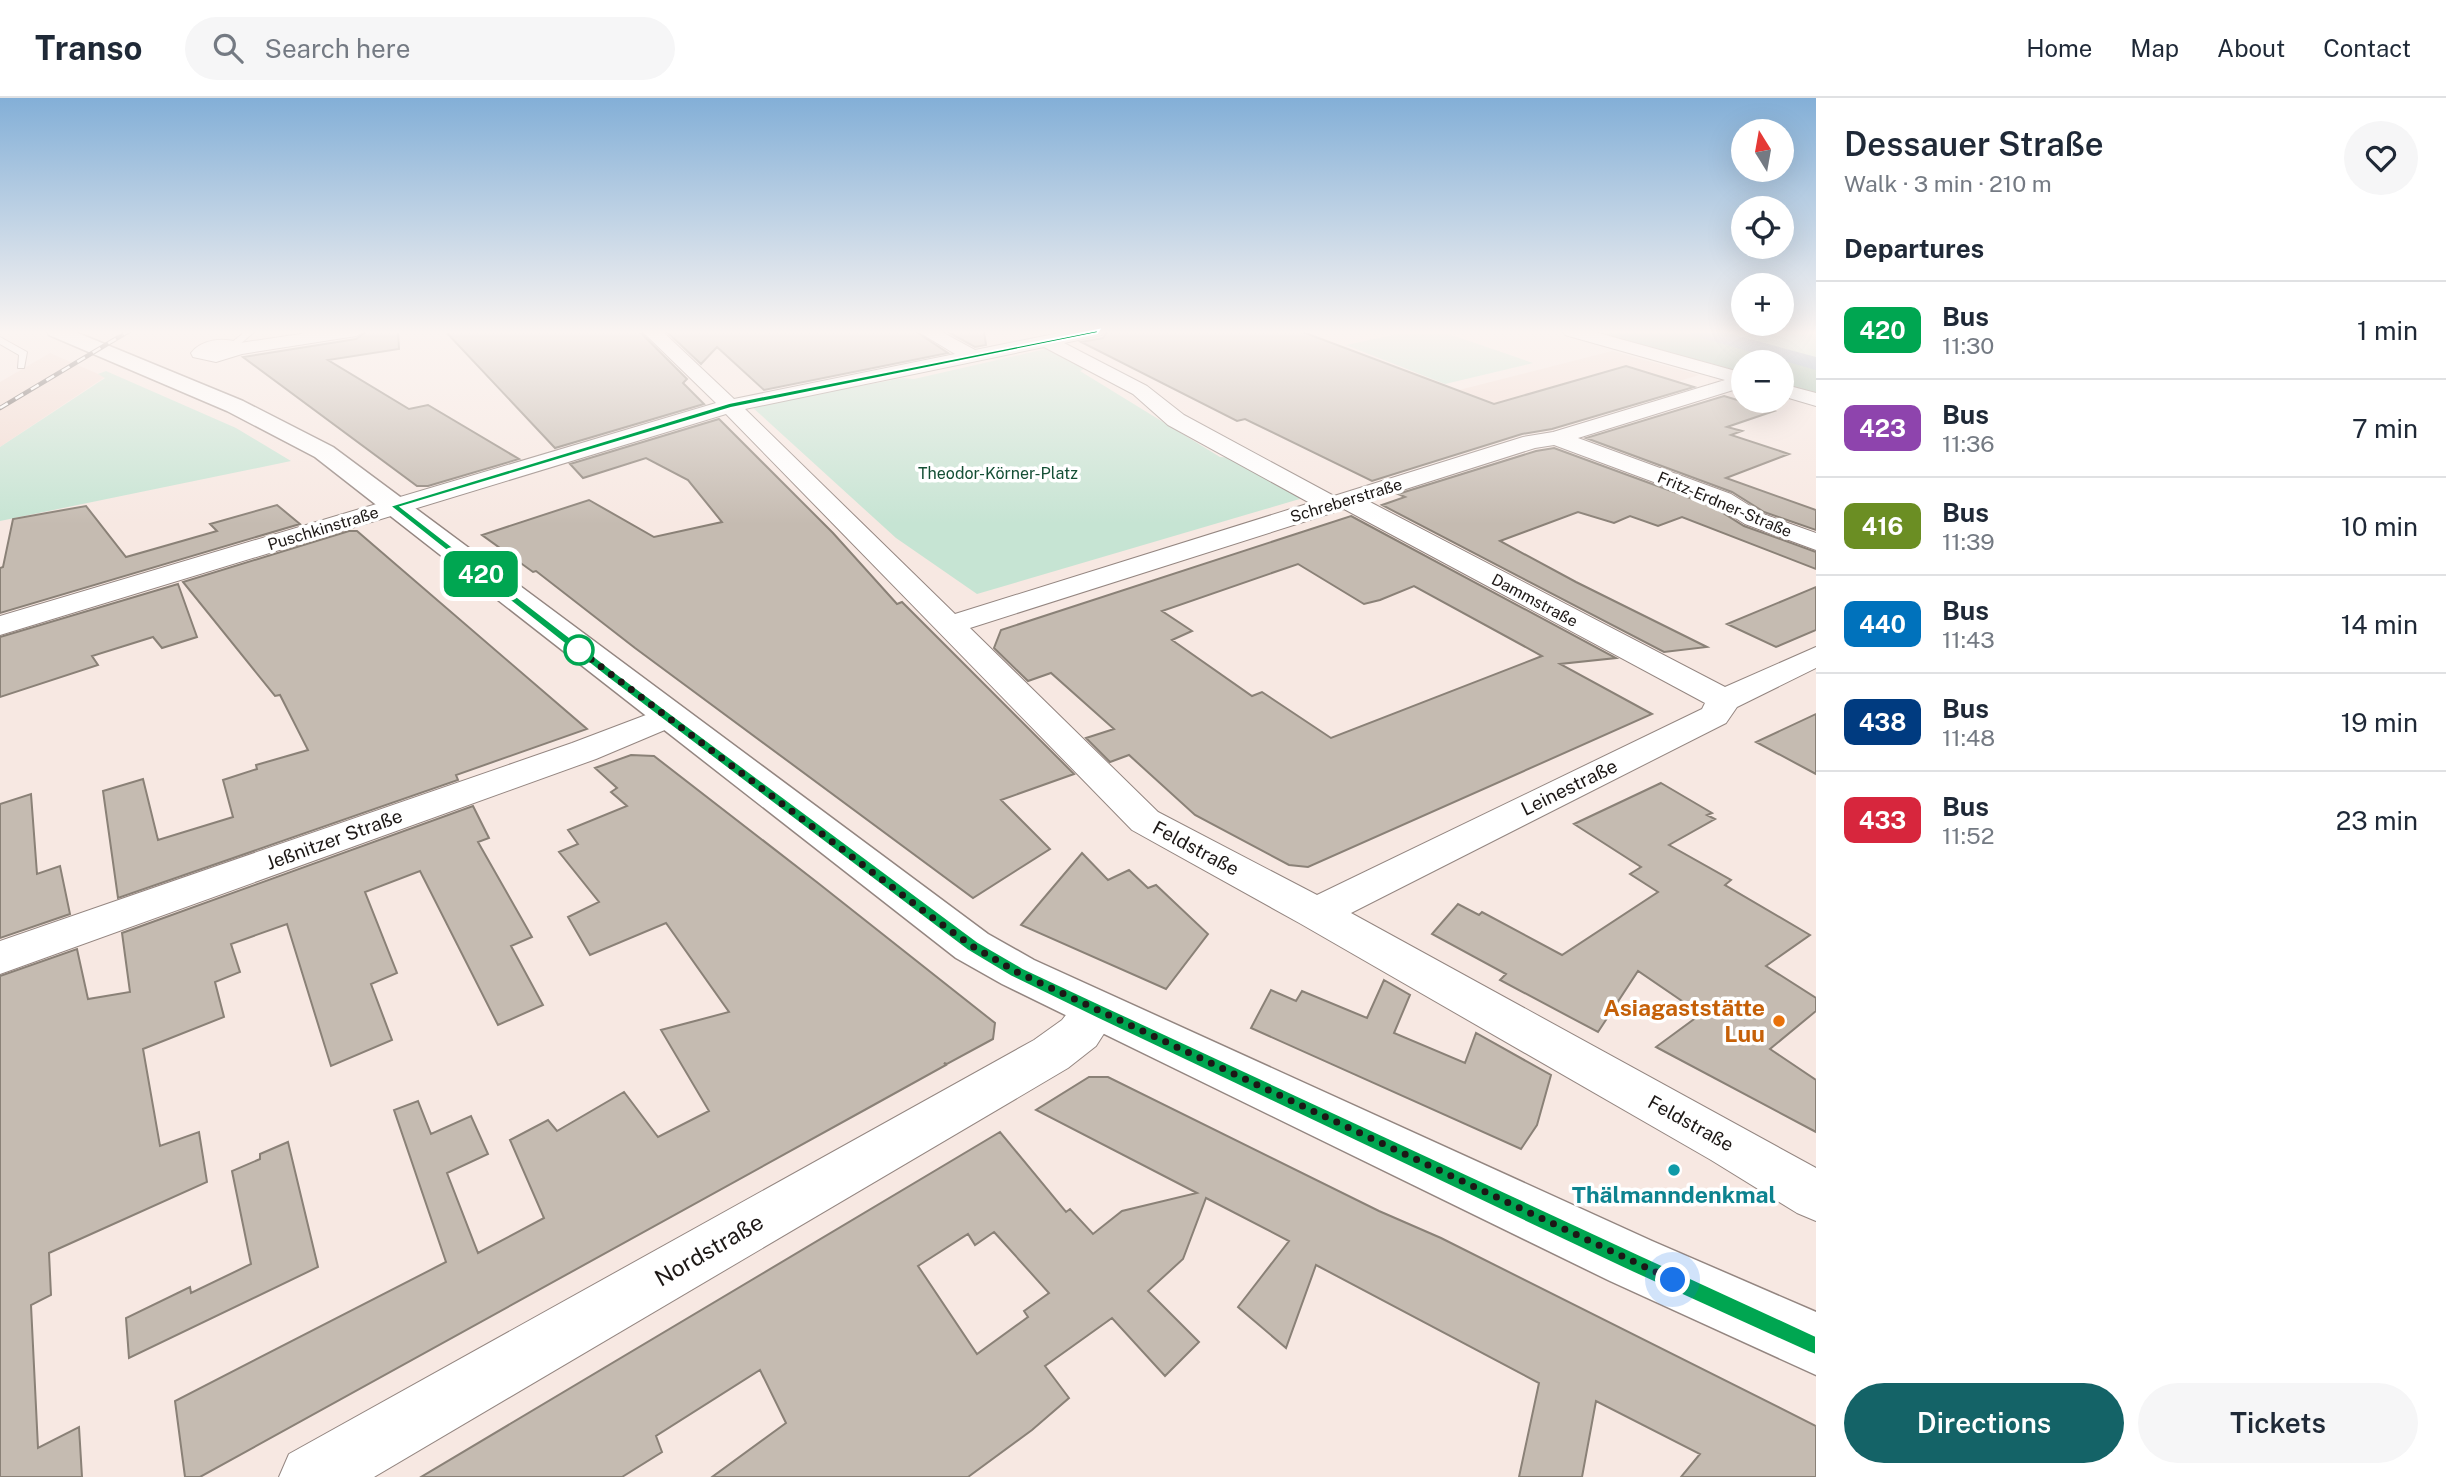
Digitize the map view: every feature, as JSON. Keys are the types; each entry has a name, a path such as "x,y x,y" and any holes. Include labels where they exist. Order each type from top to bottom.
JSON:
{"street":[{"path":"207,395 278,426 324,452 667,717 972,946 1017,972 1096,1010 1631,1261 1816,1344"},
{"name":"Feldstraße","path":"718,395 1145,821 1316,913 1729,1144 1816,1196"},
{"name":"Puschkinstraße","path":"0,625 729,406 781,395"},
{"name":"Dammstraße","path":"1146,395 1176,420 1724,700"},
{"name":"Schreberstraße","path":"950,625 1531,442 1556,438 1693,395"},
{"name":"Fritz-Erdner-Straße","path":"1556,438 1721,499 1754,519 1816,542"},
{"name":"Leinestraße","path":"1316,913 1714,716 1724,700 1816,656"},
{"name":"Jeßnitzer Straße","path":"0,958 584,751 667,717"},
{"name":"Nordstraße","path":"312,1477 1051,1054 1079,1033 1096,1010"}],"shaded area":[{"path":"0,395 77,395 0,447"},
{"path":"1473,395 1633,395 1543,423"}],"green space":[{"path":"79,395 162,395 236,428 291,461 0,521 0,447"},
{"name":"Theodor-Körner-Platz","path":"809,395 1120,395 1220,457 1234,458 1303,498 977,594 896,538 751,406"}],"building":[{"path":"295,395 386,395 409,409 428,405 519,459 428,486 417,486"},
{"path":"506,395 695,395 704,404 555,448"},
{"path":"1186,395 1471,395 1494,404 1524,395 1666,395 1552,429 1522,434 1372,481 1245,419 1237,421"},
{"path":"1724,396 1731,398 1731,413 1768,413 1727,427 1742,431 1731,435 1789,454 1726,478 1816,510 1816,530 1764,512 1732,492 1586,438"},
{"path":"719,419 833,533 897,604 902,602 1074,774 1001,800 1050,849 973,898 635,648 536,571 533,572 482,535 589,500 654,537 722,522 688,480 646,458 583,478 570,464"},
{"path":"1554,448 1712,506 1744,526 1816,552 1816,569 1682,517 1658,526 1630,516 1614,523 1578,512 1500,541 1707,647 1664,652 1382,505 1405,497 1398,494 1536,451"},
{"path":"277,505 300,524 0,613 0,568 3,567 13,519 86,506 126,557 217,531 210,524"},
{"path":"1351,516 1616,658 1560,664 1652,714 1308,867 1289,865 1195,815 1129,755 1110,762 1086,738 1114,729 1051,673 1028,681 994,648 1001,630","holes":["1298,564 1364,604 1414,586 1542,656 1331,738 1262,692 1252,696 1172,640 1192,631 1162,611"]},
{"path":"349,531 357,531 587,729 456,775 458,780 118,898 103,791 143,779 158,840 233,817 223,780 257,769 256,765 308,750 280,695 275,696 183,582"},
{"path":"178,584 197,637 162,648 153,637 92,656 98,665 0,697 0,637"},
{"path":"1816,587 1816,630 1776,647 1727,624"},
{"path":"1816,714 1816,774 1756,742"},
{"path":"631,755 654,756 818,883 995,1023 993,1039 947,1064 944,1063 946,1065 200,1477 185,1477 175,1401 446,1262 394,1110 418,1101 431,1134 471,1116 488,1154 447,1173 478,1253 544,1218 510,1140 548,1120 557,1131 624,1092 658,1137 709,1111 661,1030 729,1012 666,923 590,955 568,917 599,902 559,852 578,844 568,830 627,806 611,792 617,788 595,768"},
{"path":"1661,783 1712,813 1707,815 1715,819 1669,845 1731,880 1725,885 1810,935 1766,966 1816,998 1816,1011 1770,1049 1816,1080 1816,1132 1656,1047 1701,1014 1638,971 1598,1032 1500,980 1506,974 1432,934 1458,904 1479,915 1482,912 1562,955 1658,892 1630,874 1641,867 1574,824"},
{"path":"31,794 37,874 60,866 70,914 0,938 0,804"},
{"path":"473,806 489,838 478,842 532,937 511,946 543,1005 498,1025 420,871 365,892 397,973 371,984 392,1040 331,1066 287,924 231,944 240,972 215,982 224,1017 143,1049 160,1146 199,1132 207,1182 49,1253 51,1295 31,1305 38,1448 79,1427 82,1477 0,1477 0,976 77,949 88,999 130,992 122,933"},
{"path":"1082,853 1108,880 1129,870 1148,888 1156,885 1208,934 1166,989 1021,925"},
{"path":"1384,980 1410,995 1394,1033 1465,1063 1476,1033 1551,1075 1537,1125 1521,1149 1251,1028 1271,990 1296,1001 1302,991 1367,1018"},
{"path":"1089,1077 1108,1077 1379,1211 1441,1238 1816,1426 1816,1477 1681,1477 1700,1454 1596,1401 1582,1477 1519,1477 1539,1383 1316,1265 1286,1348 1238,1307 1289,1241 1206,1198 1183,1259 1148,1291 1199,1342 1165,1376 1112,1318 1045,1366 1069,1398 1032,1430 968,1477 712,1477 786,1423 760,1370 656,1436 662,1452 622,1477 421,1477 1000,1132 1066,1212 1070,1209 1093,1234 1122,1211 1197,1193 1036,1110","holes":["994,1232 1049,1293 1024,1311 1028,1317 977,1354 918,1266 968,1234 975,1245"]},
{"path":"288,1142 318,1267 129,1358 126,1318 190,1287 191,1293 251,1264 232,1171 260,1159 260,1154"}],"railway":[{"path":"0,408 21,395"}],"bus line":[{"name":"420","path":"781,395 705,412 394,506 667,717 972,946 1017,972 1096,1010 1631,1261 1816,1344"}],"place":[{"name":"Asiagaststätte Luu","path":"1779,1021"},
{"name":"Thälmanndenkmal","path":"1674,1170"}],"route":[{"path":"579,650 575,647 933,918 972,946 1017,972 1673,1280"}]}
